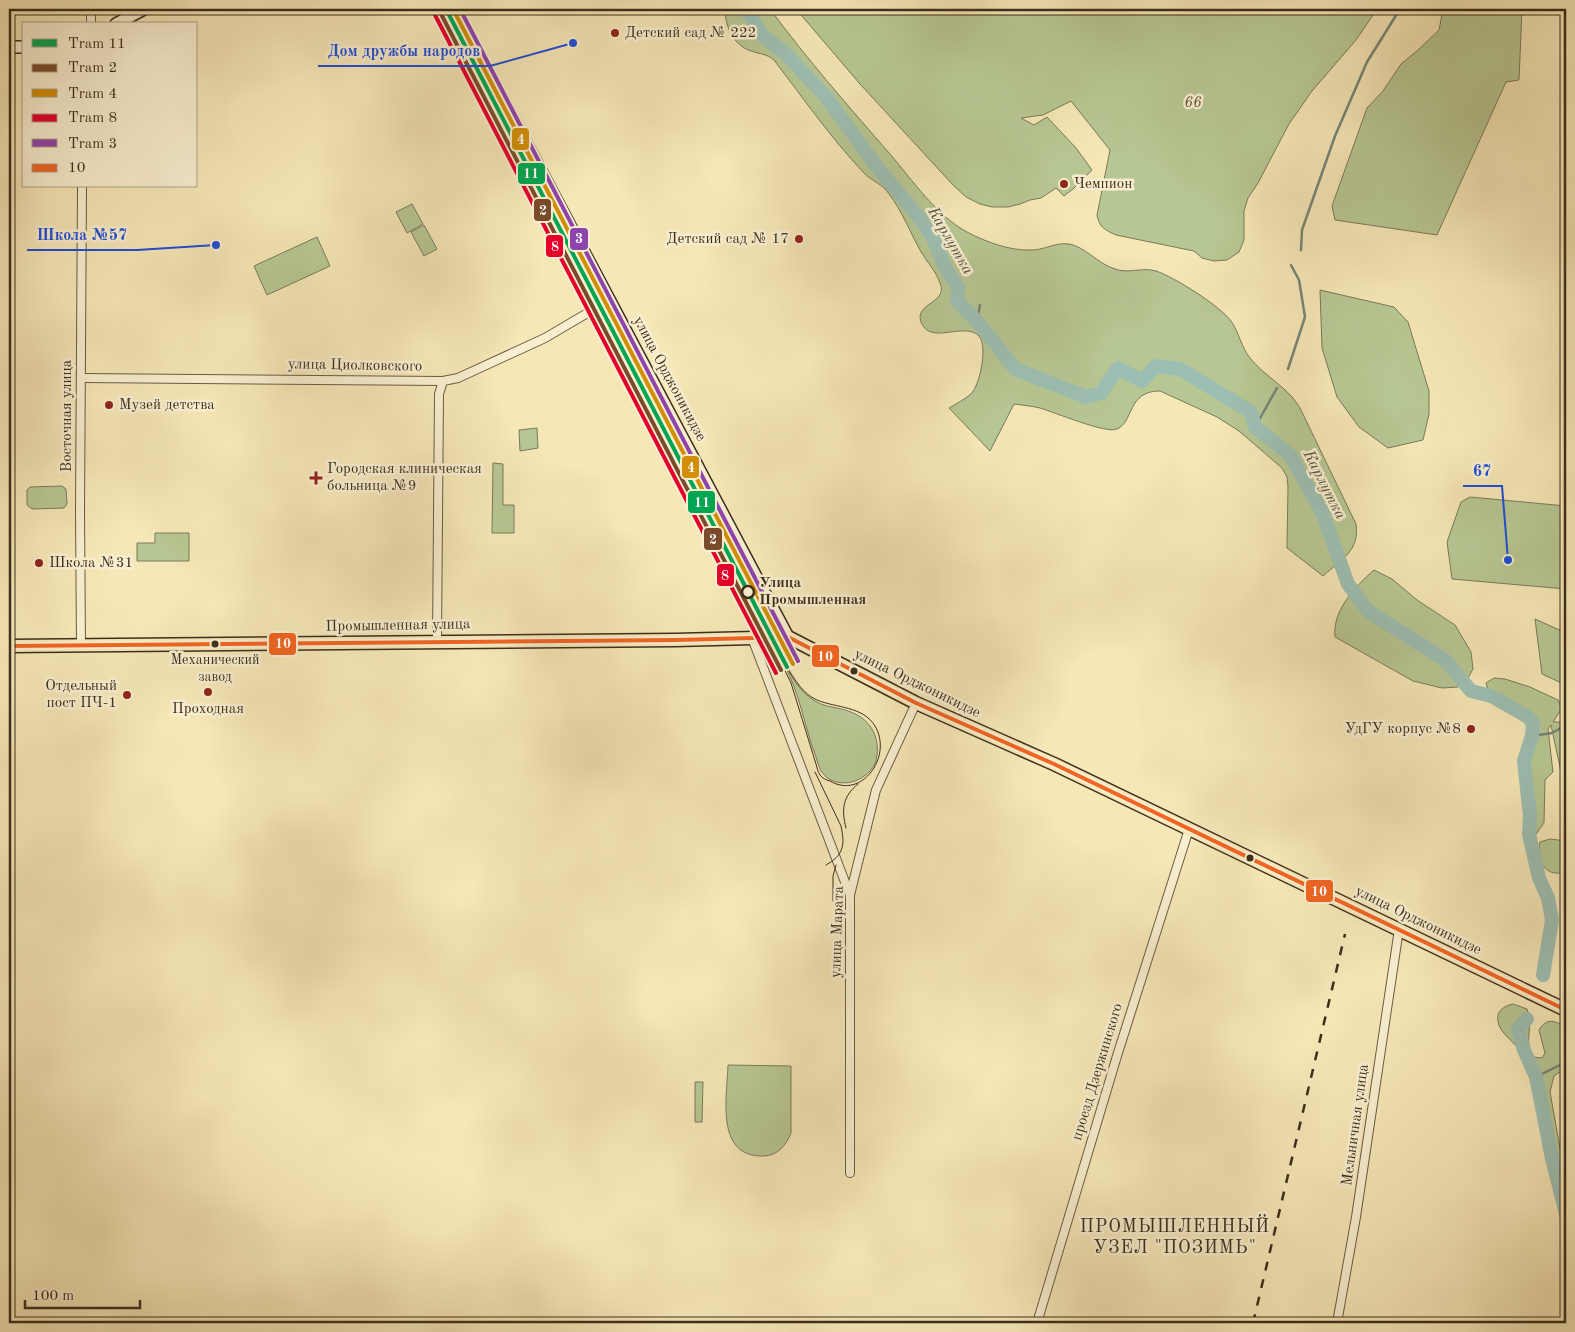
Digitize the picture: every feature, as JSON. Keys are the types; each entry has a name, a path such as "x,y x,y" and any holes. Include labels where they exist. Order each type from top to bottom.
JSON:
{"main road":[{"path":"120,22 144,9"},
{"name":"улица Орджоникидзе","path":"455,9 509,107 788,637 916,704 1054,764 1566,1010"},
{"path":"9,47 22,47"},
{"name":"Промышленная улица","path":"9,646 675,640 788,637"}],"street":[{"path":"91,9 91,22"},
{"name":"Восточная улица","path":"81,646 82,188"},
{"name":"улица Циолковского","path":"81,378 443,381 458,378 545,338 596,308 610,302"},
{"path":"437,641 439,394 443,381"},
{"path":"752,638 850,895"},
{"name":"улица Марата","path":"850,1173 850,895 876,790 916,704"},
{"name":"проезд Дзержинского","path":"1037,1323 1117,1056 1189,829"},
{"name":"Мельничная улица","path":"1337,1323 1356,1217 1398,930"}],"green space":[{"path":"725,9 770,9 813,64 926,197 945,216 967,232 990,242 1015,249 1037,250 1059,244 1075,245 1115,269 1125,271 1156,271 1174,279 1217,307 1234,325 1250,358 1289,394 1300,408 1356,524 1355,541 1348,554 1323,576 1287,548 1288,487 1287,477 1282,468 1239,431 1217,417 1160,391 1149,392 1142,396 1136,401 1122,425 1117,429 1111,430 1091,426 1040,408 1014,404 990,451 949,408 971,394 977,383 982,365 982,341 973,332 939,333 925,329 920,316 922,311 940,295 940,283 894,201 884,188 863,172 840,146 774,60 766,55 745,48 735,40 728,28"},
{"name":"66","path":"796,9 1377,9 1356,40 1312,91 1289,124 1248,198 1244,211 1244,240 1239,252 1227,260 1214,261 1202,258 1194,251 1116,235 1101,225 1097,215 1110,150 1071,101 1043,115 1021,118 1034,125 1047,117 1076,148 1092,170 1073,189 1064,196 1056,188 1041,198 1008,207 992,207 980,204 966,197 860,84"},
{"path":"1443,9 1522,9 1519,80 1506,82 1437,235 1335,220 1332,206 1367,108 1383,91 1401,64 1439,30"},
{"path":"412,204 423,224 407,233 396,212"},
{"path":"424,225 437,249 424,256 411,232"},
{"path":"317,237 330,266 267,295 254,266"},
{"path":"1320,290 1394,307 1408,322 1429,391 1429,414 1423,440 1388,448 1359,427 1337,397 1322,348"},
{"path":"537,428 538,448 520,451 519,430"},
{"path":"493,463 503,464 503,505 514,505 514,533 492,533"},
{"path":"62,486 66,489 67,504 64,508 32,509 27,505 27,490 30,487"},
{"path":"1470,497 1566,506 1566,589 1452,579 1447,542 1461,502"},
{"path":"155,533 189,533 189,561 137,561 137,543 155,543"},
{"path":"1374,570 1392,579 1417,600 1455,625 1471,652 1473,669 1468,678 1458,687 1442,688 1413,681 1335,637 1337,617 1341,608 1353,591"},
{"path":"1535,619 1566,633 1566,685 1542,674"},
{"path":"781,657 795,682 809,697 824,705 851,712 869,725 876,738 877,753 875,764 865,776 855,781 841,783 828,778 821,771 795,690"},
{"path":"1494,678 1505,679 1530,687 1558,700 1562,708 1553,722 1566,722 1566,795 1551,725 1548,729 1553,772 1545,780 1544,823 1536,834 1533,828 1529,761 1536,729 1531,714 1488,690 1486,683"},
{"path":"1550,839 1566,841 1566,871 1553,873 1548,871 1541,861 1539,855 1540,842"},
{"path":"1513,1004 1527,1009 1530,1020 1529,1044 1532,1057 1542,1058 1545,1053 1539,1030 1545,1023 1551,1021 1566,1027 1566,1070 1554,1076 1550,1092 1566,1182 1566,1231 1548,1167 1534,1093 1527,1068 1520,1050 1499,1026 1498,1014 1501,1009"},
{"path":"728,1065 791,1066 791,1133 787,1142 777,1152 763,1156 748,1154 737,1147 727,1123 726,1093"},
{"path":"695,1082 703,1082 702,1122 695,1122"}],"waterway":[{"name":"Карлутка","path":"746,9 762,35 786,54 826,97 877,167 921,220 933,238 945,267 958,287 957,301 977,321 1015,369 1086,397 1101,393 1118,368 1142,381 1156,366 1180,369 1251,412 1255,427 1290,455 1322,512 1348,584 1368,611 1445,660 1471,691 1491,696 1528,717 1533,723 1532,736 1524,761 1530,816 1529,834 1539,878 1548,898 1552,920 1543,975"},
{"path":"1301,250 1302,230 1335,136 1367,62 1400,9"},
{"path":"1288,369 1305,317 1299,280 1291,265"},
{"path":"977,321 980,305"},
{"path":"1255,427 1277,388"},
{"path":"1532,736 1552,733 1566,725"},
{"name":"Карлутка","path":"1527,1019 1518,1029 1524,1050 1536,1077 1552,1158 1566,1214"},
{"path":"1536,1077 1566,1062"}],"tram line":[{"name":"11","path":"446,9 787,667"},
{"name":"4","path":"453,9 793,664"},
{"name":"3","path":"460,9 798,661"},
{"name":"2","path":"440,12 781,670"},
{"name":"8","path":"435,15 776,673"},
{"path":"747,593 791,683 820,775 842,785 853,785 863,780 877,762 880,750 880,738 875,726 870,719 856,711 824,703 812,697 800,686 787,667"},
{"path":"815,772 841,826 842,833 842,849 826,865"},
{"path":"846,828 844,803 849,793 858,784"},
{"path":"833,901 833,876 836,865"}],"railway":[{"path":"1253,1323 1345,934"}],"transit line":[{"name":"10","path":"9,646 675,640 788,637 916,703 1054,764 1566,1010"}],"place":[{"name":"Детский сад № 222","path":"615,33"},
{"name":"Дом дружбы народов","path":"573,43"},
{"name":"Чемпион","path":"1064,184"},
{"name":"Детский сад № 17","path":"799,239"},
{"name":"Школа №57","path":"216,245"},
{"name":"Музей детства","path":"109,405"},
{"name":"Городская клиническая больница №9","path":"316,478"},
{"name":"67","path":"1508,560"},
{"name":"Школа №31","path":"39,563"},
{"name":"Улица Промышленная","path":"748,592"},
{"name":"Механический завод","path":"215,644"},
{"name":"Проходная","path":"208,692"},
{"name":"Отдельный пост ПЧ-1","path":"127,695"},
{"name":"УдГУ корпус №8","path":"1471,729"}],"district":[{"name":"ПРОМЫШЛЕННЫЙ УЗЕЛ \"ПОЗИМЬ\"","path":"1175,1237"}]}
